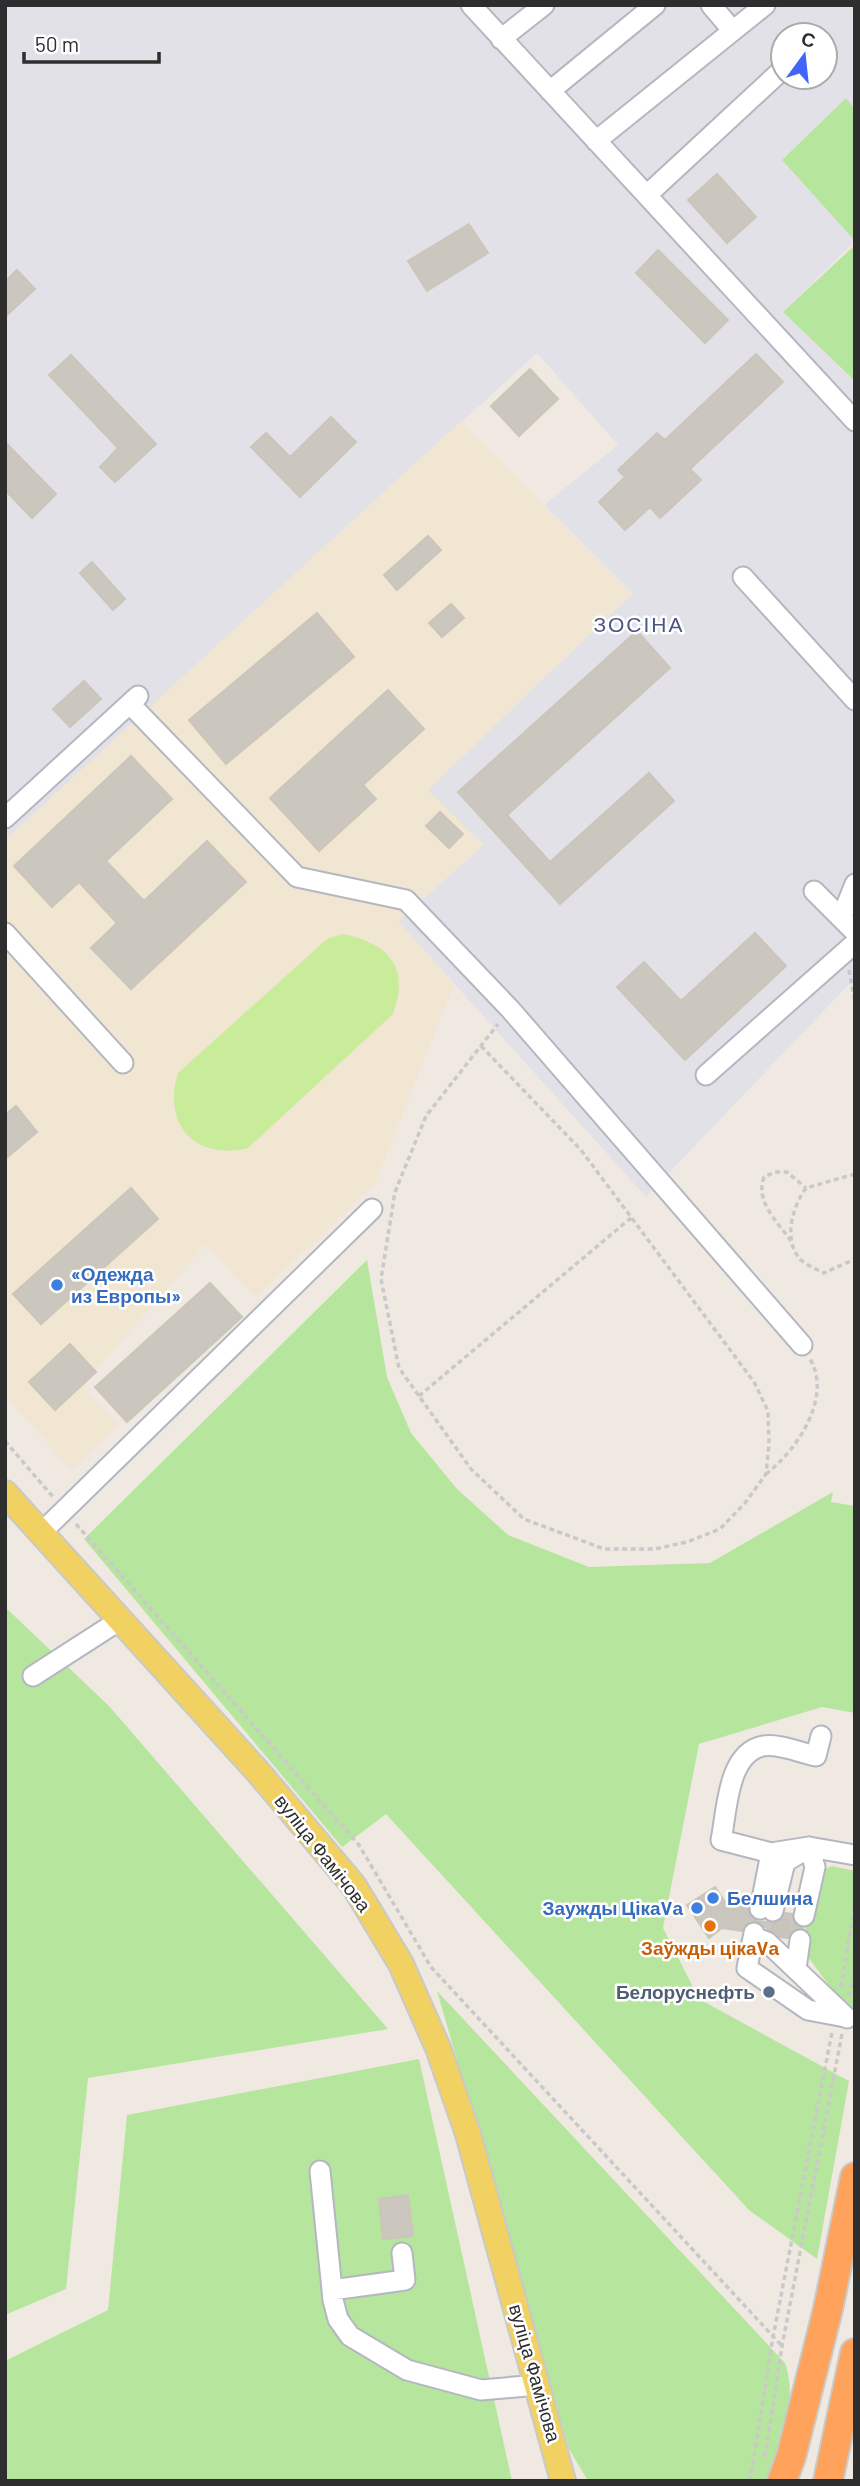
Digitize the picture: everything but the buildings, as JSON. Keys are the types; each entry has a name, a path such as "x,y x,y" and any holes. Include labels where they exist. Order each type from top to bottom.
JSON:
{"highway":[{"path":"773,2472 791,2457 828,2309 855,2177"},
{"path":"828,2481 855,2353"}],"main road":[{"name":"вуліца Фамічова","path":"5,1493 260,1773 354,1886 401,1964 438,2048 468,2134 563,2481"},
{"name":"вуліца Фамічова","path":"556,2451 575,2481"}],"lane":[{"path":"471,5 855,421"},
{"path":"501,38 544,5"},
{"path":"550,91 655,5"},
{"path":"711,5 733,32"},
{"path":"596,141 765,5"},
{"path":"646,195 769,82"},
{"path":"743,577 855,700"},
{"path":"5,818 134,699 297,877 406,900 510,1009 802,1345"},
{"path":"842,916 855,884"},
{"path":"814,891 832,912 842,916 855,932"},
{"path":"5,933 123,1063"},
{"path":"706,1075 850,947"},
{"path":"41,1532 372,1209"},
{"path":"33,1676 120,1620"},
{"path":"821,1736 816,1756 765,1745 748,1751 737,1765 721,1840 771,1853 809,1847 855,1855"},
{"path":"783,1913 785,1862 809,1847"},
{"path":"783,1913 815,1867 809,1847"},
{"path":"771,1853 783,1913"},
{"path":"777,1944 843,2016 808,2010 747,1968 777,1944"},
{"path":"320,2171 332,2290 338,2319 350,2336 407,2370 481,2390 538,2385"},
{"path":"332,2290 405,2280 402,2253"}],"path":[{"path":"850,947 855,1002"},
{"path":"510,1009 426,1115 395,1192 381,1279 399,1368 471,1469 524,1519 604,1549 655,1549 687,1542 720,1530 766,1474 799,1443 817,1398 813,1364 802,1345"},
{"path":"481,1046 581,1150 754,1382 768,1412 766,1474"},
{"path":"806,1188 787,1172 775,1172 764,1177 760,1188 762,1200 792,1242 800,1260 824,1273 855,1259"},
{"path":"792,1242 796,1202 806,1188 855,1174"},
{"path":"418,1396 632,1217"},
{"path":"5,1441 359,1845 431,1967 782,2346"},
{"path":"773,2472 782,2346 843,2016 855,1902"},
{"path":"750,2481 773,2337 855,1967"}],"shaded area":[{"path":"5,5 855,5 855,109 846,98 782,160 855,241 783,312 855,381 855,978 646,1197 398,921 484,845 427,790 632,594 544,505 618,445 537,353 5,840"},
{"path":"461,421 632,593 428,790 484,845 398,921 454,984 375,1184 255,1297 206,1244 88,1379 85,1389 119,1425 72,1470 5,1396 5,840"}],"green space":[{"path":"846,98 855,109 855,241 782,160"},
{"path":"855,245 855,381 783,312"},
{"path":"343,934 373,944 392,960 399,983 393,1014 248,1148 229,1151 212,1149 198,1143 179,1123 174,1091 178,1073 327,939"},
{"path":"367,1260 387,1377 411,1433 457,1489 508,1535 589,1567 710,1563 833,1492 831,1502 855,1506 855,1713 822,1707 699,1744 663,1928 699,1999 849,2081 817,2259 749,2210 386,1814 342,1847 84,1539"},
{"path":"5,1607 109,1706 388,2029 88,2078 66,2289 5,2315"},
{"path":"832,1866 855,1871 855,1994 852,2011 841,2002 806,1954 804,1941 807,1917 821,1871"},
{"path":"437,1991 785,2363 789,2377 789,2407 784,2437 771,2481 588,2481 569,2449"},
{"path":"419,2059 512,2481 5,2481 5,2361 108,2310 127,2115"}],"tunnel":[{"path":"779,1937 783,1913"}],"place":[{"name":"«Одежда из Европы»","path":"57,1285"},
{"name":"Белшина","path":"713,1898"},
{"name":"Заужды ЦікаVа","path":"697,1908"},
{"name":"Заўжды цікаVа","path":"710,1926"},
{"name":"Белоруснефть","path":"769,1992"}],"district":[{"name":"ЗОСІНА","path":"639,625"}]}
